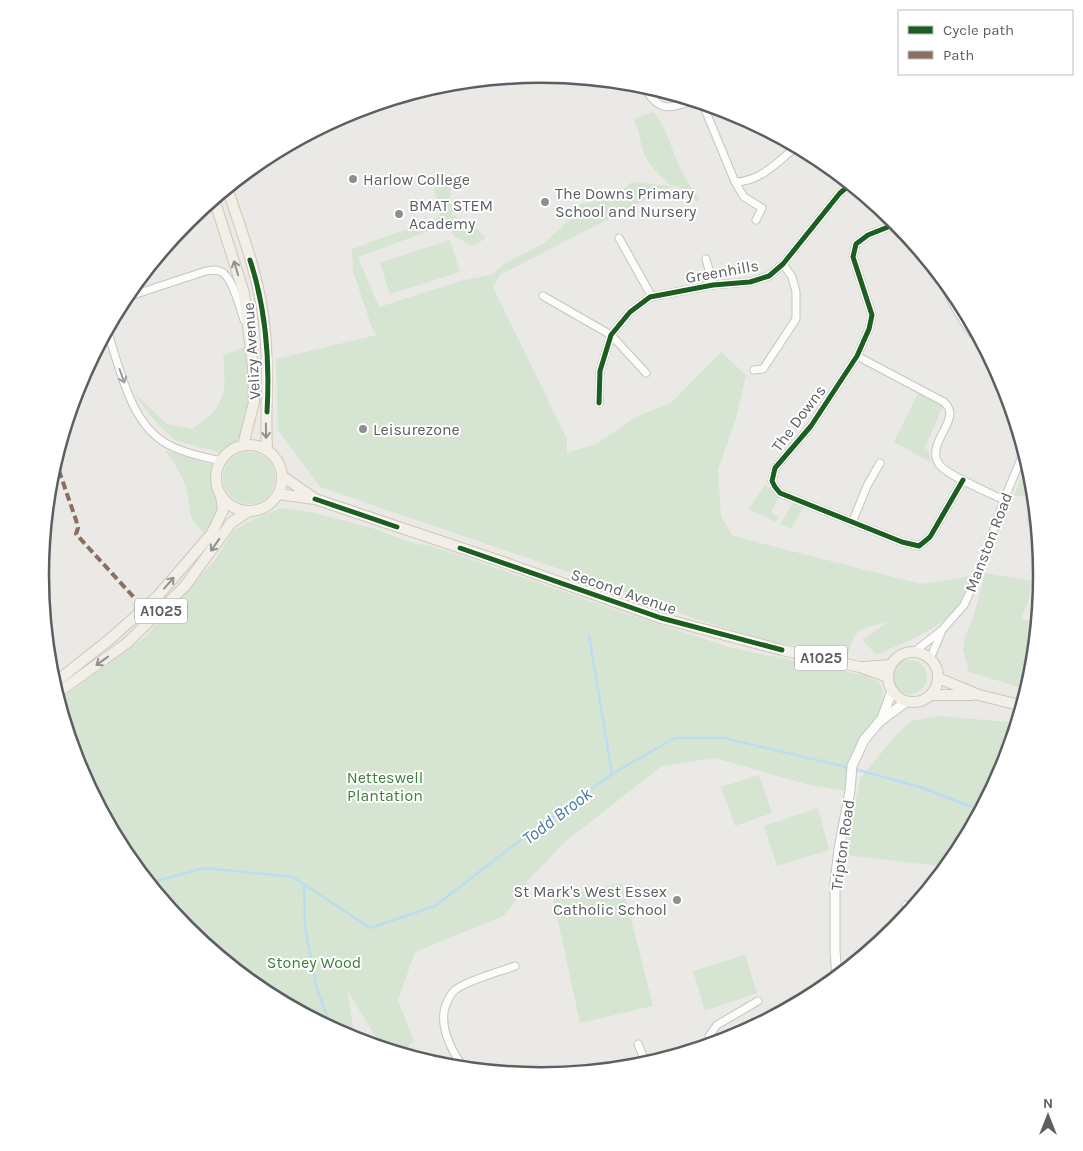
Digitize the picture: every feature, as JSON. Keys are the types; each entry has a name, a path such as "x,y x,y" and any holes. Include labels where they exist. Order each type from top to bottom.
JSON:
{"main road":[{"name":"Velizy Avenue","path":"229,195 259,288 268,365 267,450"},
{"name":"Velizy Avenue","path":"216,206 244,293 253,368 254,402 243,445"},
{"path":"243,445 254,445 267,450 278,462 282,476 281,488 269,504 249,511 239,510 230,505 221,495 216,483 220,461 230,451 243,445"},
{"name":"Second Avenue","path":"282,476 315,499"},
{"name":"Second Avenue","path":"278,494 315,499 503,562 660,618 782,650 860,667 888,677"},
{"name":"A1025","path":"60,679 110,639 157,598 212,533 223,510 221,495"},
{"name":"A1025","path":"62,689 127,643 185,586 231,523 249,511"},
{"path":"931,695 938,678 930,659 914,652 901,655 891,665 888,677 892,691 906,702 919,701 931,695 979,695"},
{"name":"Second Avenue","path":"860,667 891,665"},
{"path":"938,678 979,695 1017,704"}],"street":[{"path":"648,95 652,101 661,106 683,104"},
{"path":"706,111 735,182 744,197 762,208 756,220"},
{"path":"735,182 746,182 762,174 791,151"},
{"name":"Greenhills","path":"599,403 600,372 611,335 630,312 652,296 713,285 750,282 769,276 783,264 845,189"},
{"name":"The Downs","path":"889,226 868,235 856,244 853,257 872,314 869,329 857,356 811,426 775,468 772,477 774,487 780,493 852,523 902,542 919,546 930,537 963,480"},
{"path":"619,238 652,296"},
{"name":"Greenhills","path":"706,259 713,285"},
{"path":"754,370 763,368 796,319 796,292 792,277 783,264"},
{"path":"138,293 206,271 216,270 222,272 228,278 235,293 248,332"},
{"path":"543,296 611,335 646,373"},
{"path":"110,339 129,394 138,414 147,426 168,444 195,455 220,461"},
{"path":"857,356 944,402 949,409 950,416 936,450 935,456 940,466 963,480 1004,500"},
{"name":"Manston Road","path":"914,652 942,630 964,605 981,567 1004,500 1020,461"},
{"path":"852,523 867,486 880,463"},
{"name":"Manston Road","path":"930,659 942,630"},
{"name":"Tripton Road","path":"880,721 892,691"},
{"name":"Tripton Road","path":"836,969 835,883 839,849 850,791 852,766 864,740 880,721 906,702"},
{"path":"459,1061 444,1026 444,1006 453,991 515,966"},
{"path":"710,1038 709,1036 717,1025 758,1001"},
{"path":"638,1044 644,1058"}],"green space":[{"path":"653,112 662,123 682,172 699,198 697,201 689,193 676,186 672,186 500,275 493,287 567,439 567,453 598,443 634,418 672,402 721,352 746,375 736,418 718,470 721,517 733,536 921,584 976,575 966,597 953,612 944,620 911,640 876,655 863,640 888,622 871,626 857,633 848,655 769,641 699,620 580,576 320,487 278,430 276,359 377,335 373,331 353,271 352,249 440,217 434,189 440,185 452,183 450,198 453,215 475,227 486,238 473,246 455,237 445,225 358,257 379,307 460,281 491,275 504,264 544,243 562,227 581,204 613,199 632,182 671,186 647,160 633,119"},
{"path":"450,240 460,272 390,294 380,263"},
{"path":"249,346 250,391 246,426 240,437 222,453 174,440 151,417 134,393 167,424 192,429 211,414 221,398 224,390 223,356"},
{"path":"918,393 943,406 925,448 929,451 931,463 894,442"},
{"path":"165,450 213,465 211,481 217,500 217,518 204,532 193,521 183,480"},
{"path":"244,452 254,452 268,459 275,473 275,483 268,497 254,504 244,504 234,500 227,493 223,483 223,473 227,463 234,456"},
{"path":"1023,475 1024,475 1028,496 1014,496"},
{"path":"765,485 780,494 771,512 779,517 776,522 749,509"},
{"path":"793,503 803,508 791,529 780,524"},
{"path":"281,508 315,513 372,528 416,544 456,554 627,614 732,648 864,675 879,682 883,691 881,708 852,766 844,791 806,784 715,758 662,766 566,841 527,881 523,892 503,916 415,952 398,1000 414,1041 406,1049 383,1042 377,1040 347,990 354,1031 295,1002 268,985 217,946 193,924 151,875 115,822 86,764 64,696 145,637 215,560 233,531 250,521"},
{"path":"1027,513 1030,513 1031,527 1027,526"},
{"path":"985,573 1031,581 1029,599 1021,619 1032,620 1025,672 1021,688 967,671 968,668 963,650 965,635 973,619"},
{"path":"910,660 922,665 927,677 922,689 910,694 898,689 893,677 898,665"},
{"path":"940,716 1011,722 997,764 983,793 968,822 939,866 845,855 860,779 896,735 912,721"},
{"path":"759,775 772,813 735,826 721,787"},
{"path":"818,808 829,850 777,866 764,826"},
{"path":"622,883 653,1006 580,1023 553,897"},
{"path":"745,955 757,993 705,1011 693,971"}],"waterway":[{"path":"589,636 612,774"},
{"name":"Todd Brook","path":"156,881 205,868 293,877 370,928 435,906 514,845 612,774 675,738 724,738 850,768"},
{"name":"Todd Brook","path":"855,769 923,788 975,808"},
{"path":"304,885 305,927 317,989 328,1019"}],"marked path":[{"path":"60,473 76,520 78,528 76,534 140,604"}],"cycle path":[{"path":"599,403 600,371 611,335 630,312 650,297 713,285 750,282 769,276 783,264 845,189"},
{"path":"889,226 868,235 856,244 853,257 872,315 869,329 857,356 811,426 775,468 772,481 780,493 902,542 919,546 930,537 963,480"},
{"path":"250,260 260,297 266,335 267,412"},
{"path":"315,499 397,527"},
{"path":"460,548 661,618 782,650"}],"place":[{"name":"Harlow College","path":"353,179"},
{"name":"The Downs Primary School and Nursery","path":"545,202"},
{"name":"BMAT STEM Academy","path":"399,214"},
{"name":"Leisurezone","path":"363,429"},
{"name":"St Mark's West Essex Catholic School","path":"677,900"}],"park label":[{"name":"Netteswell Plantation","path":"385,786"},
{"name":"Stoney Wood","path":"314,962"}]}
